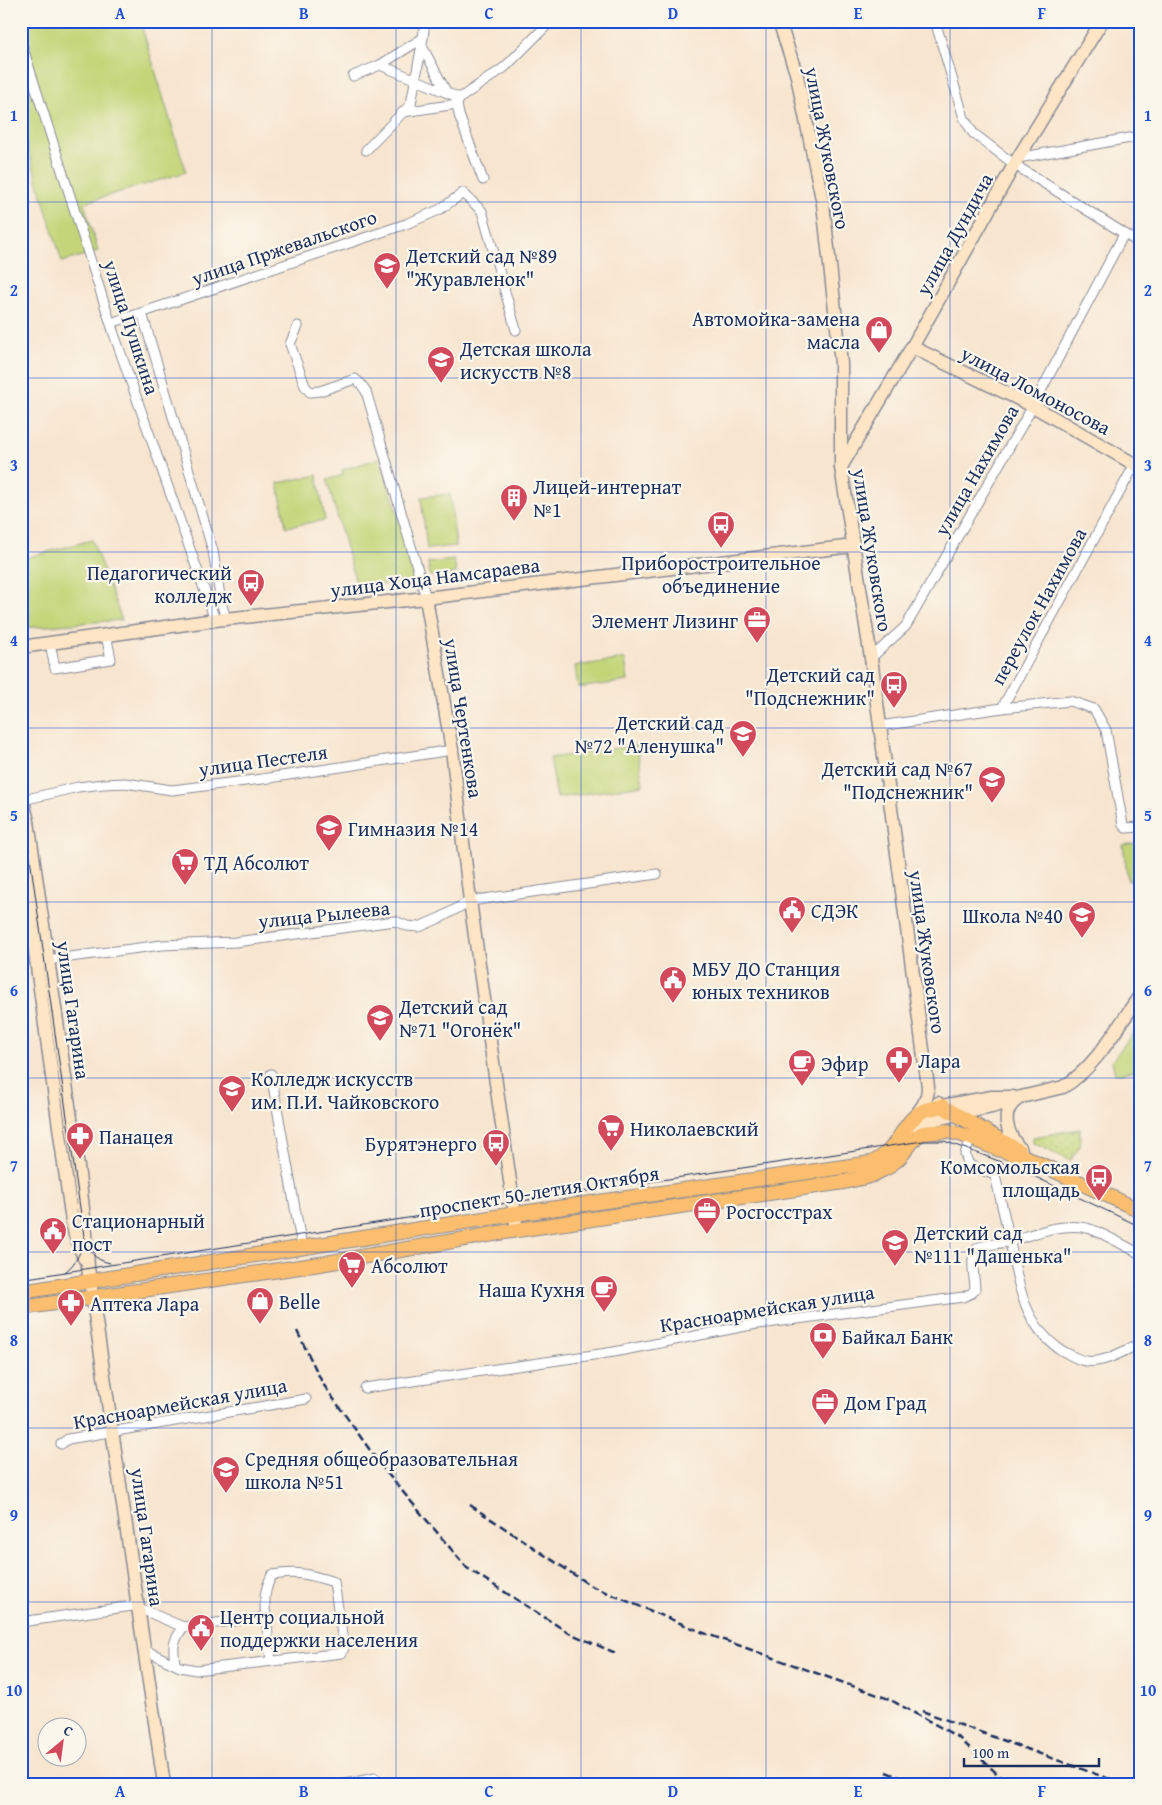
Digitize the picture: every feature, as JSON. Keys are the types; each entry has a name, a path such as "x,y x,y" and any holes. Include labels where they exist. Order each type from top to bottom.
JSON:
{"main road":[{"name":"проспект 50-летия Октября","path":"942,1106 1006,1143 1027,1158"},
{"path":"913,1118 923,1111 942,1106"},
{"name":"проспект 50-летия Октября","path":"21,1292 515,1214 871,1163 880,1160 891,1150 913,1118"},
{"name":"проспект 50-летия Октября","path":"21,1308 320,1264 517,1230 844,1182 870,1176 888,1167 900,1157 916,1137 929,1131 947,1131 971,1138 998,1150 1027,1158 1141,1211"}],"street":[{"path":"366,150 412,104 425,21"},
{"path":"403,112 458,101 505,67 551,21"},
{"name":"улица Жуковского","path":"779,21 797,76 823,204 841,363 841,467 871,658 928,1088"},
{"path":"935,21 964,118 973,132 1141,244"},
{"name":"улица Дундича","path":"841,467 912,347 1016,161 1102,21"},
{"name":"улица Пушкина","path":"21,42 114,334 220,619"},
{"path":"353,76 380,65 422,42"},
{"path":"422,42 447,92"},
{"path":"380,65 447,92 458,101 482,180"},
{"path":"1016,161 1141,136"},
{"name":"улица Пржевальского","path":"111,323 406,224 439,210 462,193 482,211 516,330"},
{"name":"улица Нахимова","path":"871,658 906,626 1033,406 1124,234"},
{"name":"улица Пушкина","path":"142,313 213,551 221,602 220,619"},
{"path":"298,326 290,344 305,386 310,392 320,391 355,379 366,391 426,598"},
{"name":"улица Ломоносова","path":"912,347 1033,406 1138,466"},
{"name":"переулок Нахимова","path":"880,726 1002,708 1138,466"},
{"name":"улица Хоца Намсараева","path":"21,647 220,619 426,598 853,546"},
{"name":"улица Чертенкова","path":"426,598 452,750 470,901 517,1230"},
{"path":"50,643 54,668 111,658 106,635"},
{"path":"1002,708 1070,701 1094,709 1106,730 1123,825 1130,829 1141,827"},
{"name":"улица Пестеля","path":"22,796 78,787 125,783 172,790 262,779 452,750"},
{"name":"улица Гагарина","path":"22,796 28,821 86,1233 88,1267 164,1784"},
{"name":"улица Гагарина","path":"21,850 72,1222 75,1235 88,1267"},
{"name":"улица Рылеева","path":"47,960 162,944 236,942 395,920 407,926 419,927 442,917 470,901 657,874"},
{"path":"910,1143 921,1125 927,1121 992,1107 1021,1097 1063,1087 1085,1069 1098,1054 1141,994"},
{"path":"271,1074 302,1247"},
{"path":"928,1088 937,1103 942,1106 992,1097 1021,1097"},
{"path":"913,1118 925,1103 928,1096 928,1088"},
{"path":"1021,1097 1011,1106 1007,1114 1007,1125 1011,1139 1027,1158"},
{"path":"971,1138 965,1154 969,1165 996,1175 1020,1289 1038,1330 1055,1346 1068,1354 1087,1361 1102,1360 1141,1343"},
{"path":"1010,1241 1070,1226 1088,1228 1141,1254"},
{"name":"Красноармейская улица","path":"365,1388 614,1352 751,1325 964,1297 975,1289 973,1254 978,1248 1010,1241"},
{"name":"Красноармейская улица","path":"61,1444 68,1439 306,1399"},
{"path":"145,1650 180,1667 196,1670 271,1661 342,1652 344,1651 334,1582 306,1573 291,1572 272,1575 265,1588 264,1603 271,1661"},
{"path":"21,1622 139,1606 183,1627 266,1617"},
{"path":"175,1664 174,1642 183,1627"},
{"path":"345,1784 375,1778"}],"green space":[{"path":"21,21 140,21 186,172 84,203 98,251 62,262 21,127"},
{"path":"380,458 417,574 412,581 357,587 327,480 343,475 342,470"},
{"path":"317,475 325,520 286,527 278,483"},
{"path":"450,494 456,546 427,549 421,497"},
{"path":"92,540 122,620 21,628 21,559"},
{"path":"454,560 456,573 430,576 428,563"},
{"path":"625,659 628,681 578,688 575,666"},
{"path":"637,745 643,785 557,798 550,758"},
{"path":"1141,842 1141,880 1128,881 1123,845"},
{"path":"1141,1022 1141,1070 1115,1074 1112,1061"},
{"path":"1080,1129 1080,1146 1070,1161 1033,1143 1033,1137"}],"tram line":[{"path":"21,803 84,1236 92,1254 100,1260 110,1263"},
{"path":"21,1279 414,1217 923,1141 944,1141 991,1158 1141,1227"},
{"path":"65,1272 78,1256 84,1236"}],"railway":[{"path":"297,1331 323,1384 382,1467 467,1568 569,1633 618,1654"},
{"path":"470,1505 591,1586 704,1633 889,1699 958,1737 1008,1784"},
{"path":"922,1711 1112,1780"},
{"path":"886,1772 918,1784"}],"place":[{"name":"Детский сад №89 \"Журавленок\"","path":"387,290"},
{"name":"Автомойка-замена масла","path":"879,354"},
{"name":"Детская школа искусств №8","path":"441,384"},
{"name":"Лицей-интернат №1","path":"514,522"},
{"name":"Приборостроительное объединение","path":"721,549"},
{"name":"Педагогический колледж","path":"251,607"},
{"name":"Элемент Лизинг","path":"757,644"},
{"name":"Детский сад \"Подснежник\"","path":"894,709"},
{"name":"Детский сад №72 \"Аленушка\"","path":"743,758"},
{"name":"Детский сад №67 \"Подснежник\"","path":"992,804"},
{"name":"Гимназия №14","path":"329,852"},
{"name":"ТД Абсолют","path":"185,886"},
{"name":"СДЭК","path":"792,934"},
{"name":"Школа №40","path":"1082,939"},
{"name":"МБУ ДО Станция юных техников","path":"673,1004"},
{"name":"Детский сад №71 \"Огонёк\"","path":"380,1042"},
{"name":"Лара","path":"899,1084"},
{"name":"Эфир","path":"802,1087"},
{"name":"Колледж искусств им. П.И. Чайковского","path":"232,1113"},
{"name":"Николаевский","path":"611,1152"},
{"name":"Панацея","path":"80,1160"},
{"name":"Бурятэнерго","path":"496,1167"},
{"name":"Комсомольская площадь","path":"1099,1202"},
{"name":"Росгосстрах","path":"707,1235"},
{"name":"Стационарный пост","path":"53,1255"},
{"name":"Детский сад №111 \"Дашенька\"","path":"895,1267"},
{"name":"Абсолют","path":"352,1289"},
{"name":"Наша Кухня","path":"604,1313"},
{"name":"Belle","path":"260,1325"},
{"name":"Аптека Лара","path":"71,1327"},
{"name":"Байкал Банк","path":"823,1360"},
{"name":"Дом Град","path":"825,1426"},
{"name":"Средняя общеобразовательная школа №51","path":"226,1494"},
{"name":"Центр социальной поддержки населения","path":"201,1652"}]}
